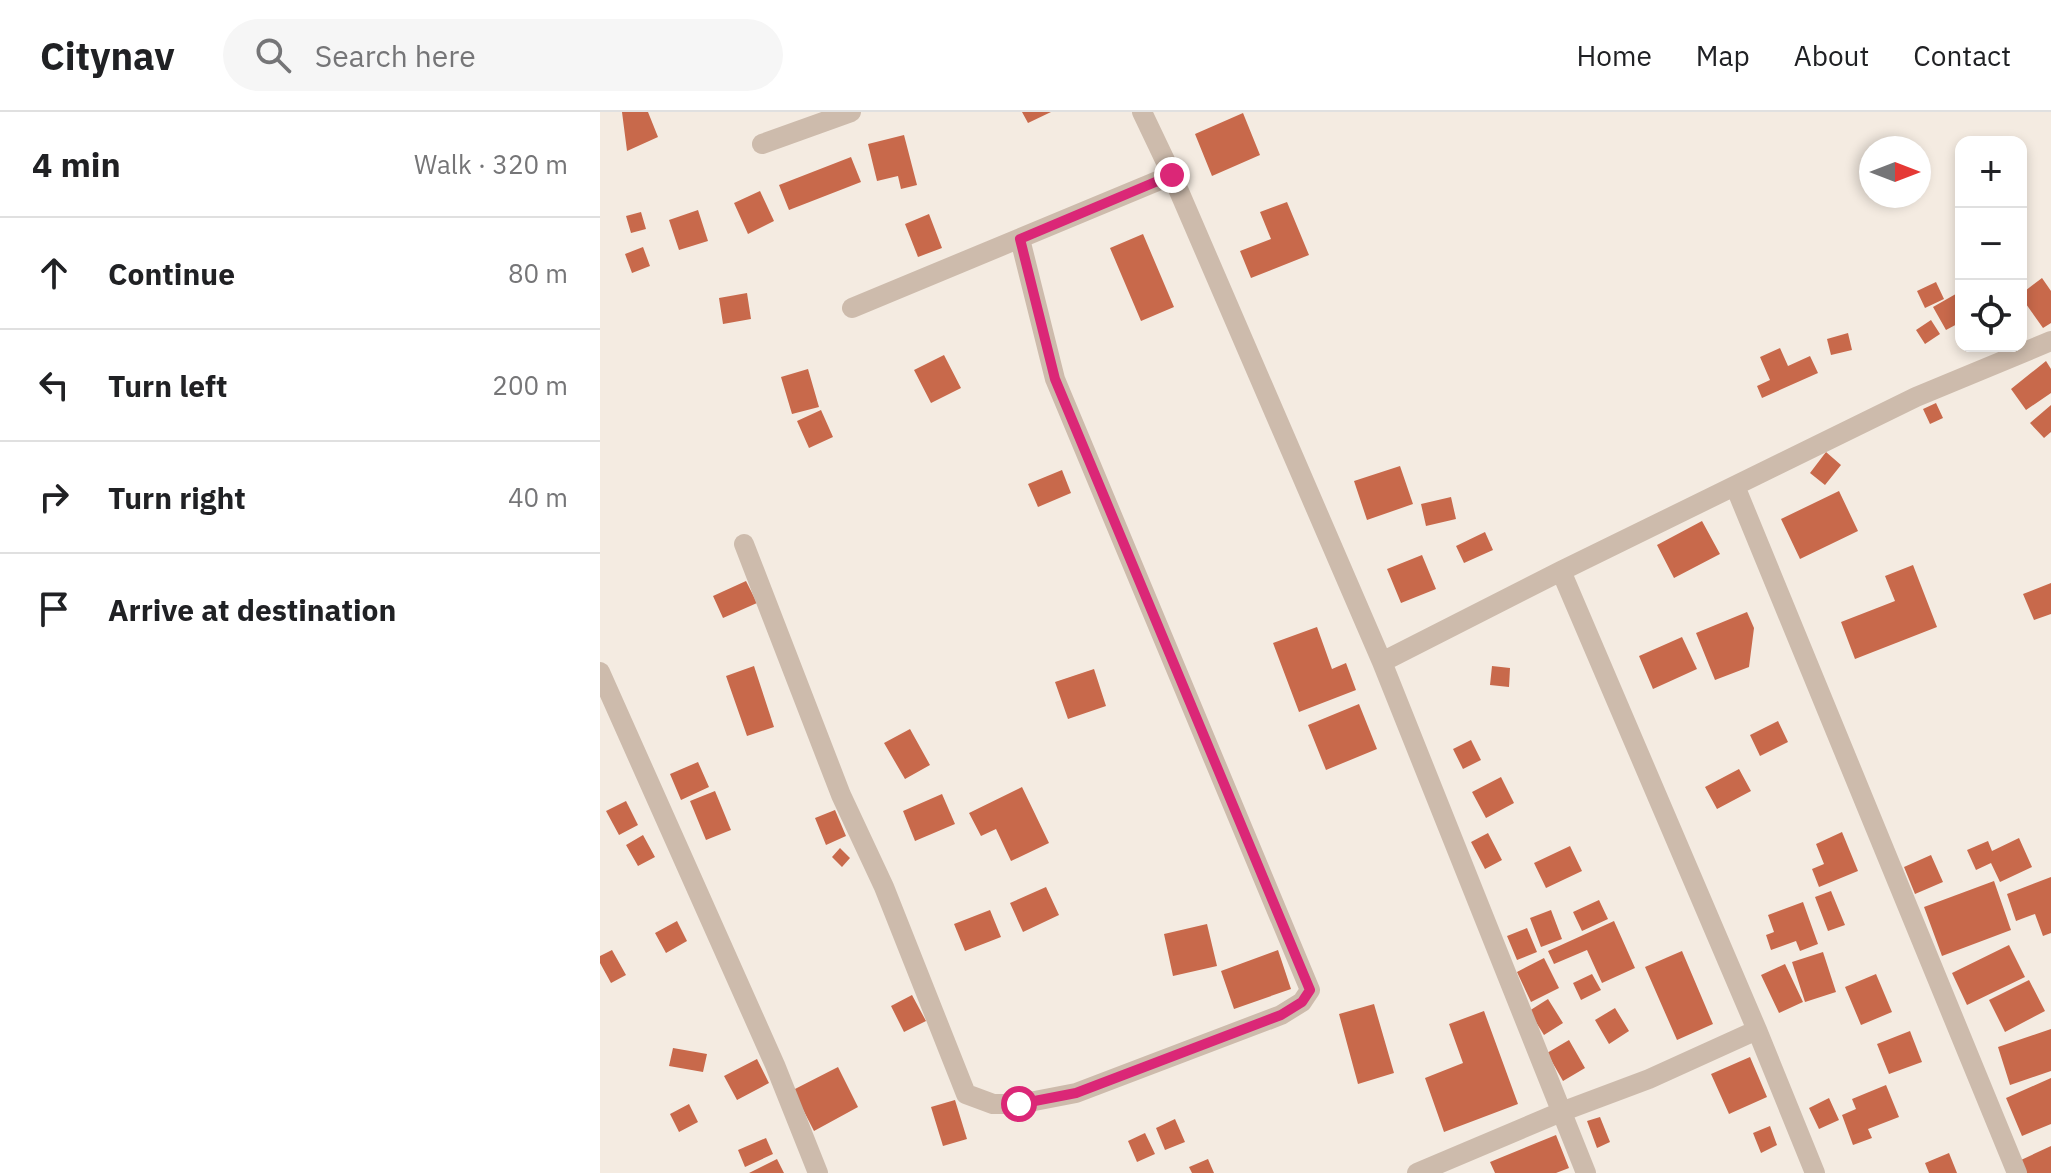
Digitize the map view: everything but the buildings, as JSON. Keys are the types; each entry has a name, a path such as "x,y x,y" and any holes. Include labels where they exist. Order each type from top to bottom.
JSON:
{"street":[{"path":"762,144 851,112"},
{"path":"1142,112 1382,662 1586,1173"},
{"path":"852,308 1172,175"},
{"path":"744,544 841,795 884,887 966,1094 993,1104 1019,1104 1076,1093 1281,1015 1302,1002 1310,990 1055,379 1020,239"},
{"path":"1382,662 1916,397 2051,341"},
{"path":"1735,486 2017,1173"},
{"path":"1561,571 1815,1173"},
{"path":"600,672 775,1065 818,1173"},
{"path":"1417,1173 1561,1112 1649,1079 1757,1030"}],"route":[{"path":"1019,1104 1076,1093 1281,1015 1302,1002 1310,990 1055,379 1020,239 1172,175"}]}
